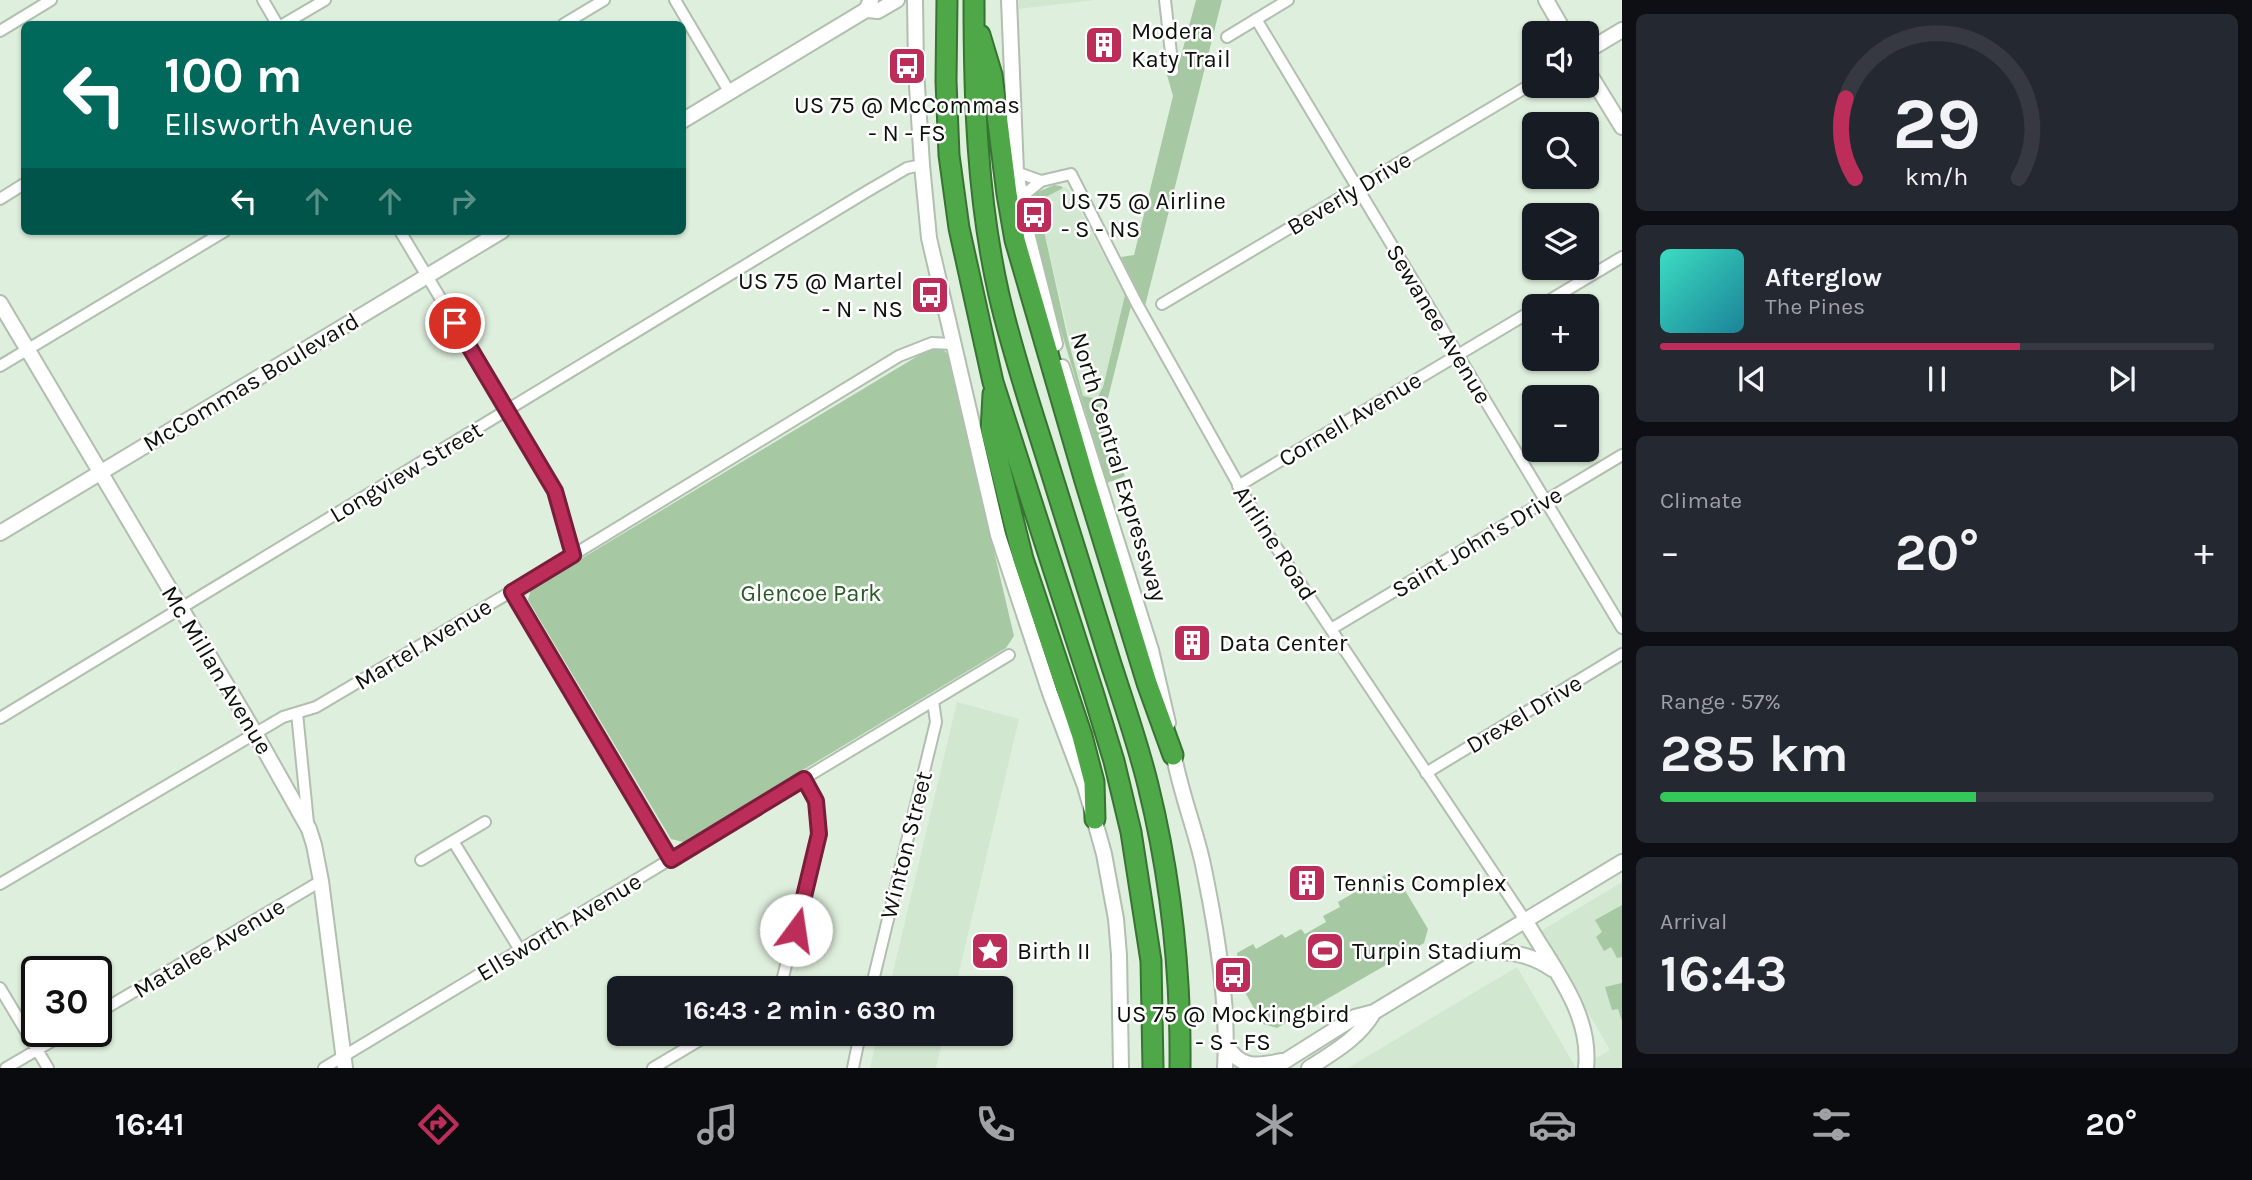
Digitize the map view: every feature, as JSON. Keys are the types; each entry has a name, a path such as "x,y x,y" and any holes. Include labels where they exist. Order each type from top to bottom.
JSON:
{"highway":[{"path":"947,0 949,155 959,228 993,382 1111,750 1131,832 1151,961 1153,1068"},
{"path":"974,7 992,75 1015,240 1147,684 1174,755"},
{"path":"974,7 977,146 995,274 1020,373 1127,714 1154,810 1176,945 1180,1068"},
{"path":"993,382 991,431 1023,559 1085,747 1094,782 1095,819"}],"main road":[{"path":"686,119 867,3 878,11 897,0"},
{"path":"915,0 916,70 929,238 998,534 1095,819 1116,919 1122,1067"},
{"name":"North Central Expressway","path":"1009,0 1016,172 1020,198 1059,359 1151,650 1165,704 1174,755 1204,873 1220,974 1227,1044 1225,1068"},
{"path":"1546,0 1558,21"},
{"path":"1599,44 1622,30"},
{"path":"1599,90 1622,127"},
{"name":"McCommas Boulevard","path":"0,533 495,235"},
{"name":"Mc Millan Avenue","path":"0,303 309,829 321,881 345,1062"},
{"path":"1274,1068 1355,1017 1374,1012 1622,862"},
{"path":"1525,920 1582,1023 1586,1037 1586,1068"},
{"path":"1474,952 1504,951 1526,954 1555,971"},
{"path":"1309,1068 1366,1027 1374,1012"},
{"path":"1227,1044 1232,1056 1248,1066 1255,1067 1289,1059"},
{"path":"1213,1068 1227,1044"}],"street":[{"path":"0,31 51,0"},
{"path":"263,0 275,21"},
{"path":"289,21 325,0"},
{"path":"569,21 604,0"},
{"path":"675,0 730,93"},
{"path":"1165,0 1173,71"},
{"path":"1227,37 1288,0"},
{"name":"Sewanee Avenue","path":"1256,19 1622,628"},
{"name":"Beverly Drive","path":"1163,304 1522,90"},
{"name":"Longview Street","path":"0,718 907,168 922,164"},
{"name":"Airline Road","path":"1016,172 1041,181 1071,174 1137,304 1238,486 1525,920"},
{"path":"1020,198 1041,181"},
{"path":"0,198 21,186"},
{"path":"0,366 218,235"},
{"path":"402,235 555,491 573,555"},
{"path":"1560,294 1622,257"},
{"name":"Cornell Avenue","path":"1238,486 1522,317"},
{"name":"Martel Avenue","path":"0,884 254,733 284,717 316,707 512,592 899,356 932,342 952,344"},
{"name":"Saint John's Drive","path":"1331,629 1622,455"},
{"path":"512,592 671,860"},
{"name":"Drexel Drive","path":"1426,773 1622,654"},
{"name":"Ellsworth Avenue","path":"324,1068 345,1062 520,950 1009,655"},
{"name":"Winton Street","path":"874,976 936,722 933,701"},
{"path":"297,713 309,829"},
{"path":"783,976 819,834 816,801 804,779"},
{"path":"421,860 485,822"},
{"path":"453,841 520,950"},
{"name":"Matalee Avenue","path":"112,1005 321,881"},
{"path":"0,988 48,1068"},
{"path":"653,1068 690,1046"},
{"path":"853,1068 858,1046"},
{"path":"6,1068 42,1047"}],"shaded area":[{"path":"1019,0 1095,0 1018,9"},
{"path":"1064,187 1069,190 1125,295 1103,387 1098,396 1093,398 1083,396 1042,222 1044,198"},
{"path":"957,702 1019,719 958,976 892,976"},
{"path":"1622,882 1622,1068 1580,1068 1610,1050 1541,931"},
{"path":"1517,967 1576,1068 1348,1068"},
{"path":"875,1046 941,1046 936,1068 870,1068"}],"green space":[{"path":"1196,0 1222,0 1145,306 1121,257 1134,255 1173,96 1167,75 1178,67"},
{"path":"1054,185 1063,188 1044,198 1042,222 1083,396 1098,396 1103,387 1125,295 1131,306 1105,410 1104,442 1115,465 1120,464 1125,476 1107,483 1049,291 1030,209 1035,196 1033,194"},
{"name":"Glencoe Park","path":"936,347 943,349 948,355 1014,636 1006,648 683,842 671,839 528,600 531,589"},
{"name":"Turpin Stadium","path":"1385,875 1389,881 1400,882 1428,929 1424,943 1277,1028 1263,1024 1242,987 1237,953 1253,944 1256,949 1282,934 1285,938 1301,929 1305,934 1326,922 1323,916 1340,907 1338,902"},
{"path":"1622,905 1622,957 1617,958 1611,947 1604,951 1596,937 1602,932 1595,920"},
{"path":"1622,983 1622,1021 1618,1009 1612,1010 1605,987"}],"place":[{"name":"Modera Katy Trail","path":"1104,45"},
{"name":"US 75 @ McCommas - N - FS","path":"907,66"},
{"name":"US 75 @ Airline - S - NS","path":"1034,215"},
{"name":"US 75 @ Martel - N - NS","path":"930,295"},
{"name":"Data Center","path":"1192,643"},
{"name":"Tennis Complex","path":"1307,883"},
{"name":"Birth II","path":"990,951"},
{"name":"Turpin Stadium","path":"1325,951"},
{"name":"US 75 @ Mockingbird - S - FS","path":"1233,975"}],"route":[{"path":"455,323 555,491 573,555 512,592 671,860 804,779 816,801 819,834 796,930"}]}
